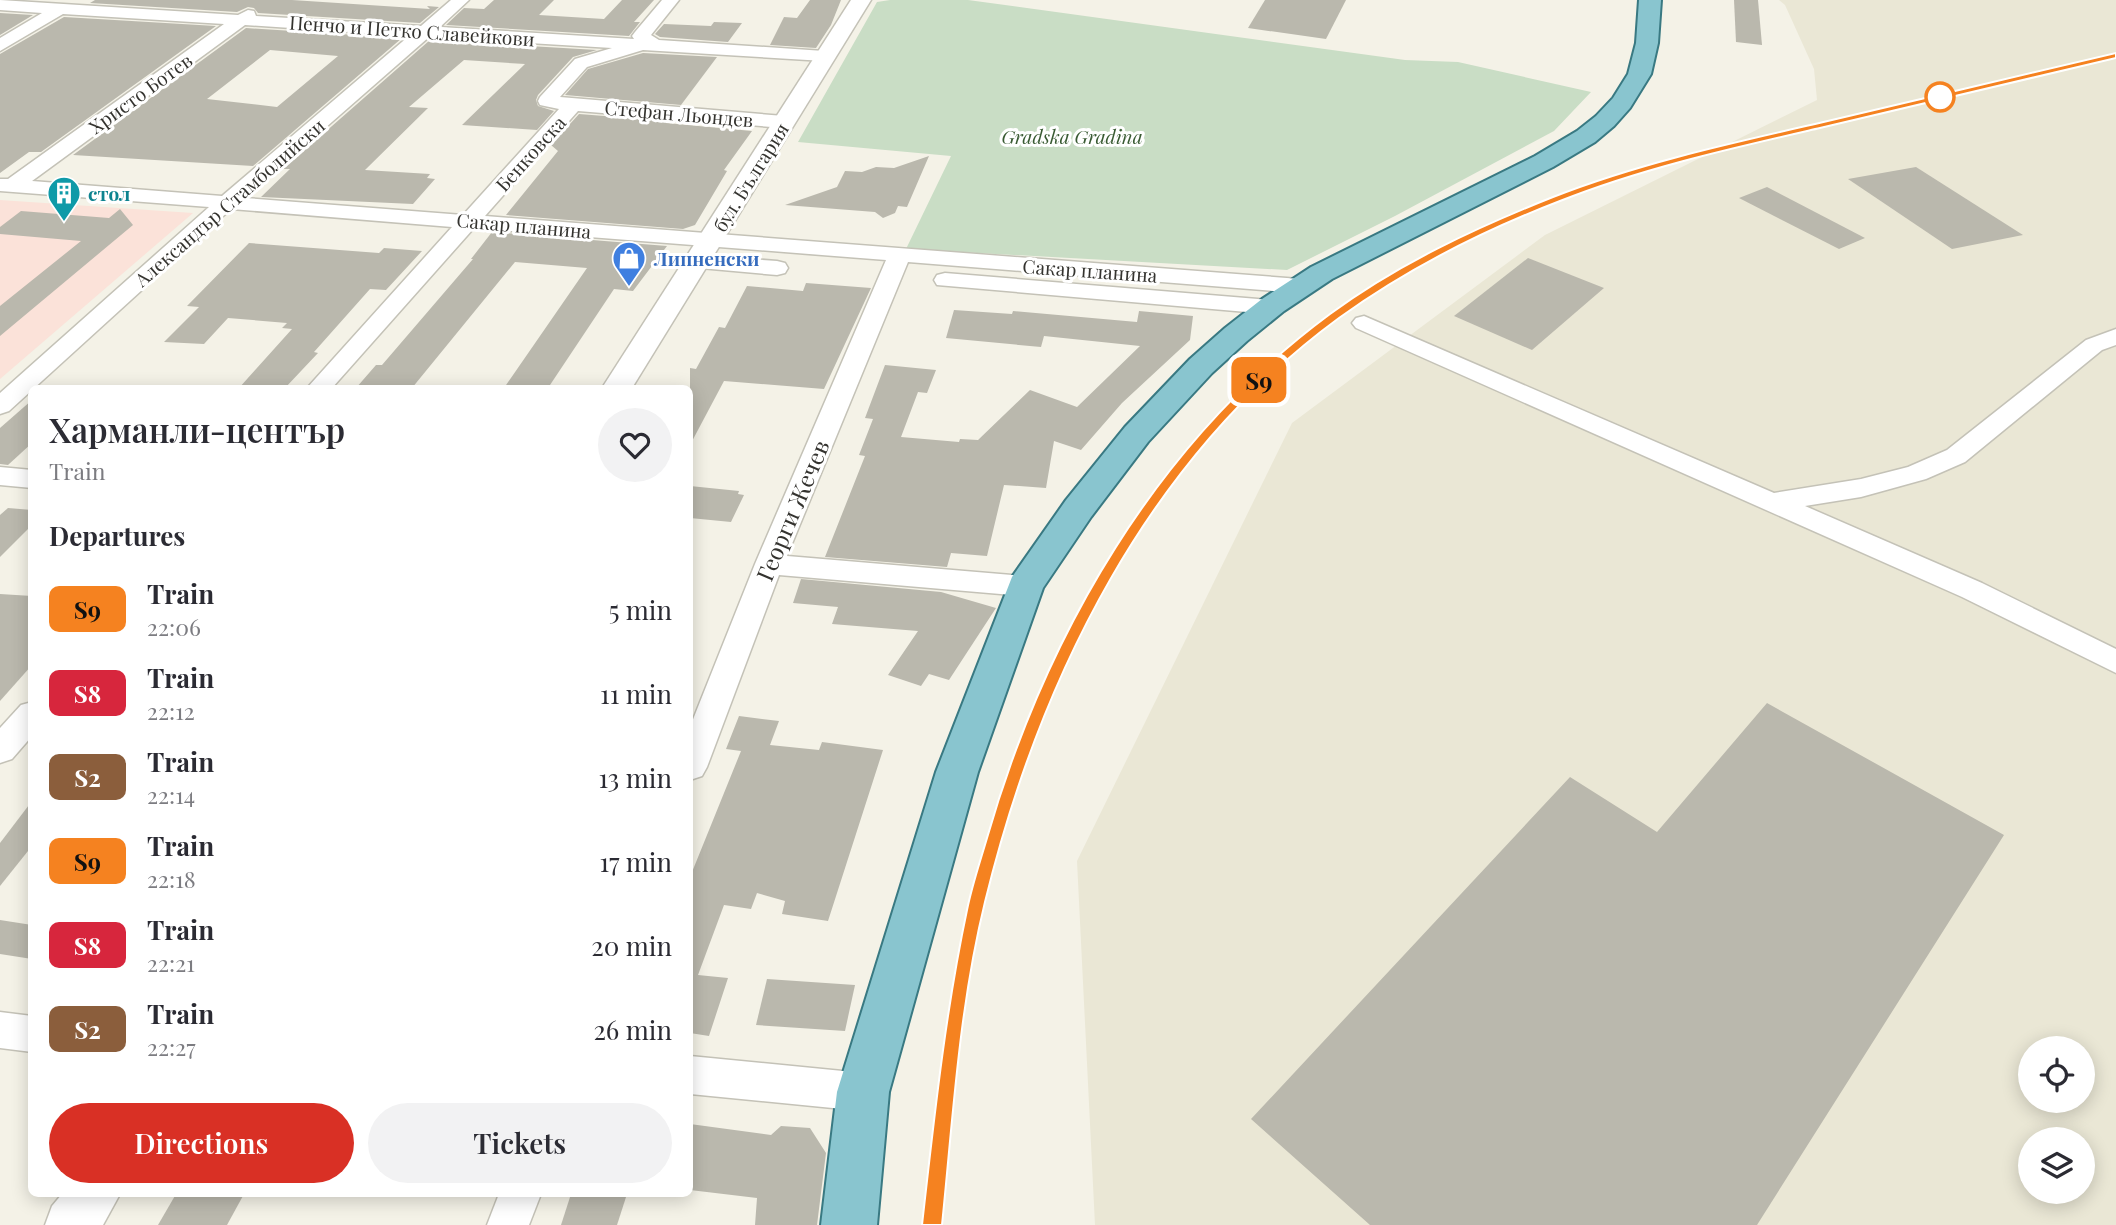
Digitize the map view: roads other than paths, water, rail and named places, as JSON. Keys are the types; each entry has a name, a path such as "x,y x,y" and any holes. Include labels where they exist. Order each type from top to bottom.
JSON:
{"main road":[{"path":"849,1225 863,1091 957,772 1025,586 1096,482 1156,410 1270,307 1300,286 1544,162 1602,124 1623,102 1637,81 1644,58 1650,0"}],"street":[{"name":"Христо Ботев","path":"6,186 268,0"},
{"name":"Александър Стамболийски","path":"0,406 226,203 461,0"},
{"path":"645,45 651,42 641,36 671,0"},
{"name":"бул. България","path":"619,385 861,0"},
{"name":"Пенчо и Петко Славейкови","path":"0,5 68,4 242,19 824,56"},
{"path":"0,46 68,4"},
{"name":"Бенковска","path":"573,105 547,101 581,63 645,45"},
{"name":"Бенковска","path":"322,385 573,105"},
{"name":"Стефан Льондев","path":"573,105 785,122"},
{"name":"Сакар планина","path":"6,186 472,220 703,252 794,269"},
{"name":"Сакар планина","path":"703,252 895,266 1300,286"},
{"name":"Сакар планина","path":"835,272 895,266 1270,307"},
{"name":"Георги Жечев","path":"693,758 769,564 895,266"},
{"path":"1364,323 1972,590 2116,662"},
{"path":"1771,502 1861,488 1917,473 1956,456 2094,345 2116,336"},
{"path":"0,476 28,479"},
{"path":"769,564 1025,586"},
{"path":"0,750 28,718"},
{"path":"0,1030 28,1034"},
{"path":"693,1075 863,1091"},
{"path":"71,1225 92,1197"},
{"path":"508,1225 519,1197"}],"railway":[{"path":"1533,208 1634,173 1717,150 2116,56"},
{"path":"1533,208 1537,206"},
{"path":"1177,471 1232,406 1337,317 1413,266 1494,224 1533,208"},
{"path":"1006,804 1036,717 1076,628 1125,544 1179,469"},
{"path":"932,1225 945,1082 961,975 976,906 1006,802"}],"train":[{"name":"S9","path":"932,1225 936,1167 954,1020 976,905 1031,726 1082,614 1139,519 1205,435 1265,374 1334,317 1392,278 1450,245 1559,198 1688,157 2116,56"}],"place":[{"name":"стол","path":"64,223"},
{"name":"Липненски","path":"629,288"}],"park label":[{"name":"Gradska Gradina","path":"1072,136"}]}
